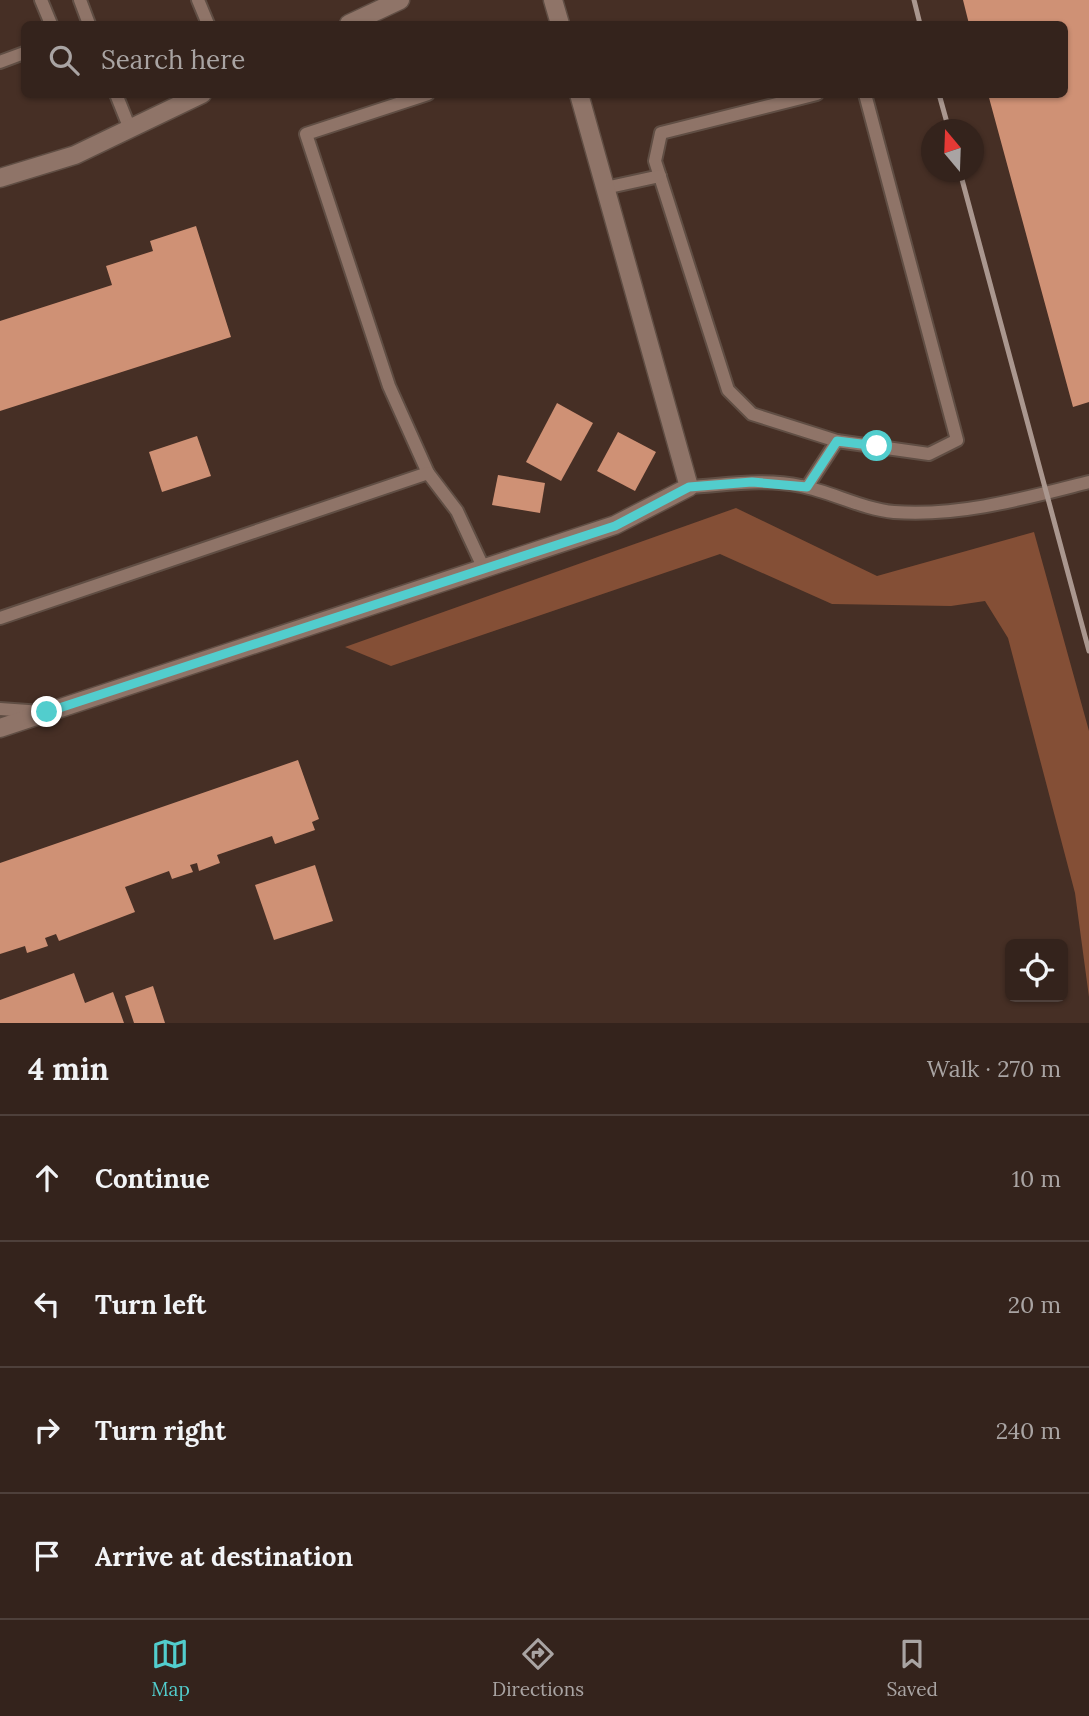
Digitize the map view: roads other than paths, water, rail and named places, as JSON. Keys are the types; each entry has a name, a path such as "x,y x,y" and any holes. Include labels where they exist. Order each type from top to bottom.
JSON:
{"street":[{"path":"355,21 400,0"},
{"path":"553,0 559,21"},
{"path":"0,178 75,155 194,98"},
{"path":"0,728 615,526 689,487 580,98"}],"lane":[{"path":"41,0 50,21"},
{"path":"80,0 88,21"},
{"path":"198,0 207,21"},
{"path":"0,62 21,54"},
{"path":"118,98 130,129"},
{"path":"416,98 306,134 389,386 428,473 457,510 484,569"},
{"path":"801,98 662,133 655,161 728,390 752,414 837,441 929,454 957,440 866,98"},
{"path":"605,188 660,177"},
{"path":"807,487 837,441"},
{"path":"0,618 428,473"},
{"path":"689,487 752,482 807,487 892,512 927,512 979,508 1089,482"},
{"path":"0,709 47,712"}],"railway":[{"path":"914,0 919,21"},
{"path":"940,98 946,119"},
{"path":"963,182 1089,651"}]}
